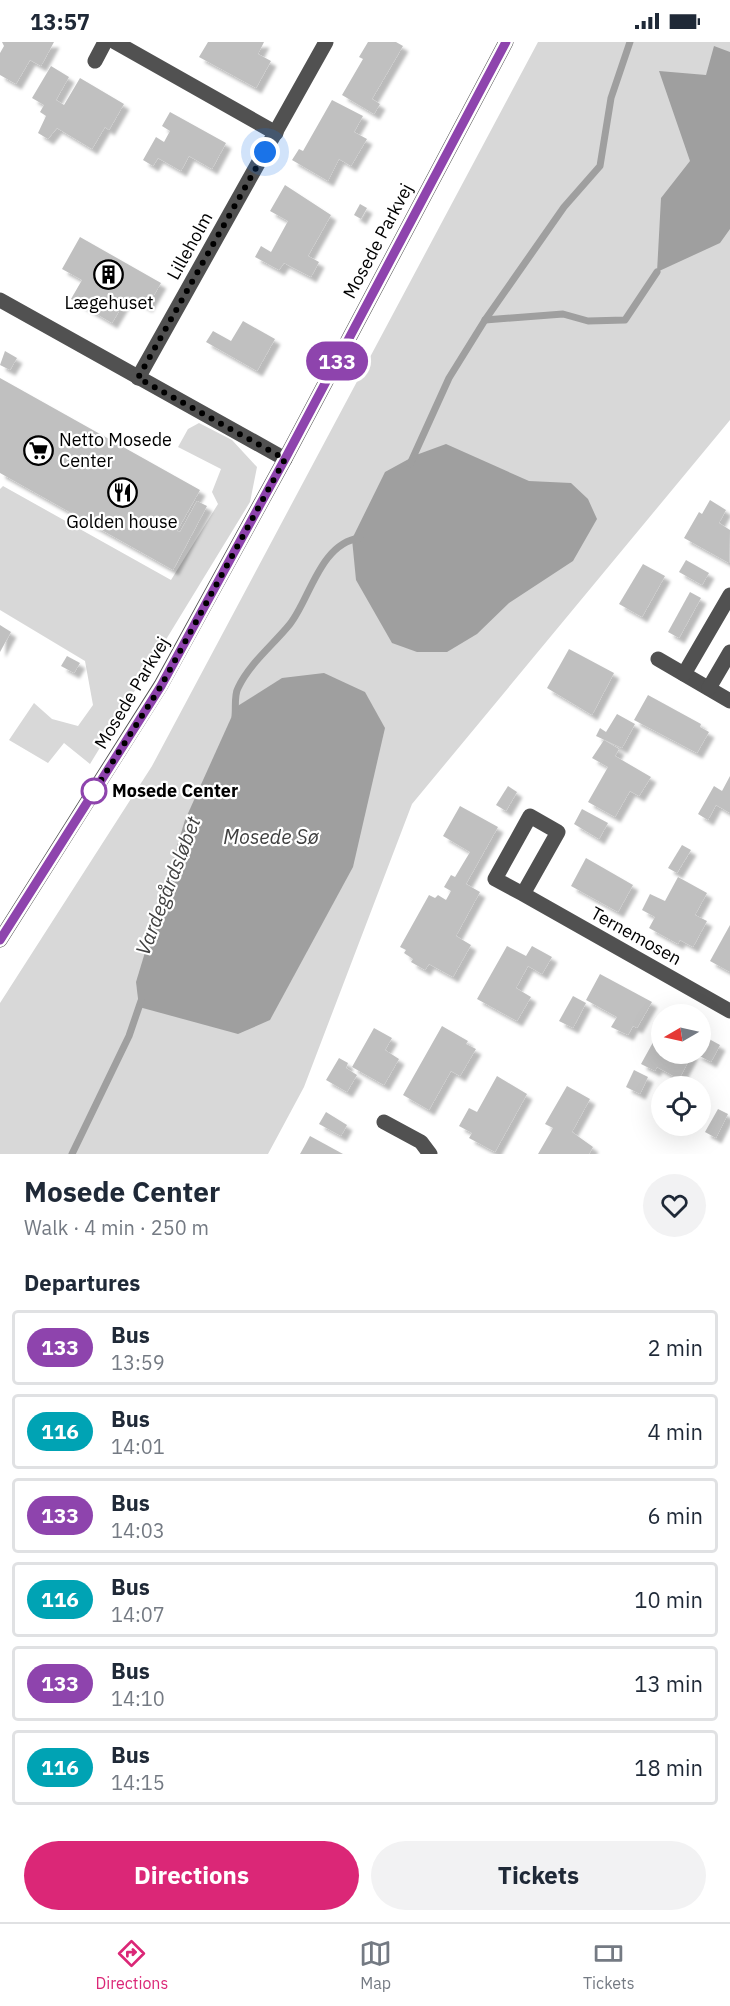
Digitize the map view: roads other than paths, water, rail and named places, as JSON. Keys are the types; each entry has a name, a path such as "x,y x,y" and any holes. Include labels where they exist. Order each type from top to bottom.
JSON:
{"street":[{"path":"95,61 105,42"},
{"path":"115,42 276,133"},
{"name":"Lilleholm","path":"138,378 326,42"},
{"name":"Mosede Parkvej","path":"0,940 161,686 285,459 506,42"},
{"path":"0,300 285,459"},
{"path":"684,674 730,595"},
{"path":"709,688 730,652"},
{"path":"658,659 730,701"},
{"name":"Ternemosen","path":"523,894 558,832 530,816 495,879 730,1011"},
{"path":"384,1122 422,1142 430,1154"}],"water":[{"path":"714,46 730,52 730,229 720,243 657,272 661,198 690,161 659,71 706,75"},
{"path":"446,444 529,481 571,483 588,499 597,519 573,561 509,603 477,634 447,652 417,652 392,643 356,580 352,539 385,472 416,455"},
{"name":"Mosede Sø","path":"324,673 365,692 385,728 353,867 270,1020 238,1034 139,1007 136,982 185,820 236,707 282,678"}],"waterway":[{"path":"410,464 449,378 485,320 564,207 600,166 611,98 630,42"},
{"path":"485,320 563,314 588,321 625,320 657,272"},
{"name":"Vardegårdsløbet","path":"235,716 236,694 243,679 290,624 318,574 335,550 346,542 360,538"},
{"name":"Vardegårdsløbet","path":"72,1154 129,1036 141,1001"}],"place":[{"name":"Lægehuset","path":"109,274"},
{"name":"Netto Mosede Center","path":"38,450"},
{"name":"Golden house","path":"122,493"},
{"name":"Mosede Center","path":"94,791"}]}
